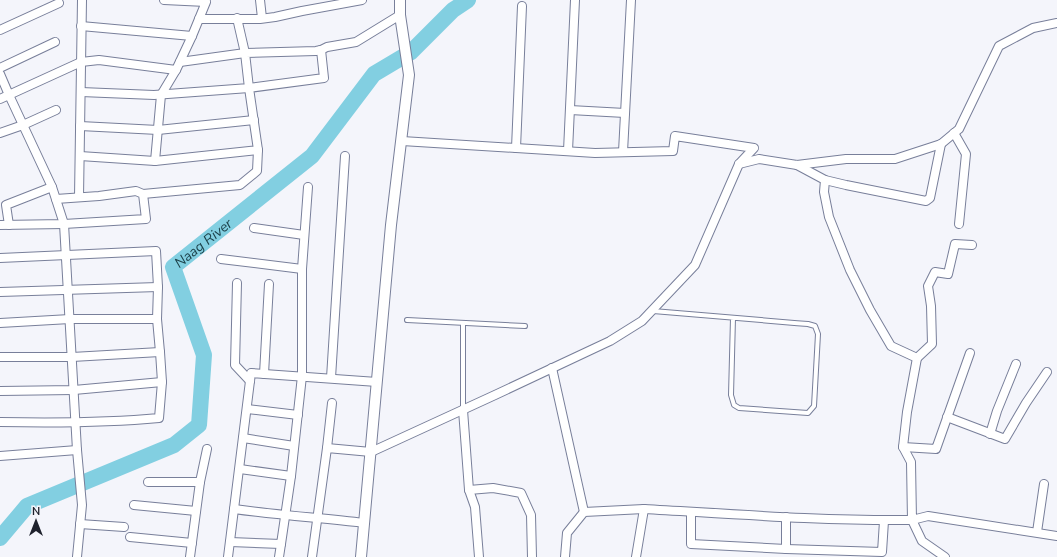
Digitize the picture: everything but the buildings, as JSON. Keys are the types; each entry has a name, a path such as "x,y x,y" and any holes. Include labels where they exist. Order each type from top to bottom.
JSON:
{"street":[{"path":"79,197 82,0"},
{"path":"155,161 161,95 180,62 206,2 164,0"},
{"path":"260,0 262,18"},
{"path":"311,0 311,9"},
{"path":"199,19 275,17 344,2 362,0"},
{"path":"361,557 390,225 402,141 409,74 400,14 400,0"},
{"path":"568,151 575,0"},
{"path":"623,152 631,0"},
{"path":"0,30 59,3"},
{"path":"516,148 522,6"},
{"path":"180,62 245,53 322,50 327,47 356,42 400,14"},
{"path":"56,199 136,191 143,194 240,185 257,171 258,150 245,53 237,18"},
{"path":"739,164 759,159 797,165 846,159 895,159 941,144 959,129 999,46 1033,28 1057,23"},
{"path":"82,26 192,36"},
{"path":"0,68 55,42"},
{"path":"81,92 161,95 249,88 324,78 322,50"},
{"path":"0,99 81,62 99,60 176,70"},
{"path":"0,74 52,187 64,224 67,255 75,423 82,505 77,557"},
{"path":"0,133 23,125 56,110"},
{"path":"570,110 625,113"},
{"path":"80,126 158,130 254,120"},
{"path":"954,133 966,154 959,224"},
{"path":"327,448 371,452 610,341 642,321 694,265 739,164 754,148 675,136 673,151 596,153 402,141"},
{"path":"797,165 825,180 926,201 930,198 941,144"},
{"path":"80,156 155,161 258,150"},
{"path":"331,378 345,156"},
{"path":"825,180 824,192 829,217 850,270 870,310 891,346 917,358"},
{"path":"279,557 280,544 286,516 302,376 302,269 308,186"},
{"path":"52,187 6,205 4,225 64,224 146,219 143,194"},
{"path":"254,228 304,235"},
{"path":"945,557 922,541 912,520 911,462 903,447 907,412 917,358 932,344 931,306 928,286 935,272 948,274 956,244 972,245"},
{"path":"0,258 156,251 158,287 157,319 162,382 159,418 123,422 0,422"},
{"path":"221,259 302,269"},
{"path":"237,283 235,365 250,381"},
{"path":"264,374 269,284"},
{"path":"0,292 158,287"},
{"path":"0,323 70,318 157,319"},
{"path":"0,357 72,357 160,352"},
{"path":"903,447 936,449 970,353"},
{"path":"990,434 997,411 1016,364"},
{"path":"552,368 584,512"},
{"path":"947,417 1005,439 1026,403 1048,372"},
{"path":"228,557 251,373 377,382"},
{"path":"0,391 74,390 162,382"},
{"path":"312,557 332,403"},
{"path":"247,409 298,415"},
{"path":"463,410 469,490 475,507 479,557"},
{"path":"243,438 294,446"},
{"path":"190,557 200,482 207,449"},
{"path":"0,456 77,450"},
{"path":"240,469 291,476"},
{"path":"148,482 200,482"},
{"path":"1037,532 1044,484"},
{"path":"469,490 493,488 521,493 531,515 532,557"},
{"path":"134,505 196,511"},
{"path":"234,509 286,516 364,523"},
{"path":"636,557 644,509"},
{"path":"564,557 566,533 584,512 644,509 786,517 884,520 912,520 928,516 1057,536"},
{"path":"691,512 691,544 786,549 882,552 884,520"},
{"path":"786,517 786,549"},
{"path":"80,524 124,527"},
{"path":"130,537 192,543"},
{"path":"230,542 280,544"}],"lane":[{"path":"652,311 808,324 814,326 818,334 814,406 808,412 739,408 734,405 731,395 734,318"},
{"path":"407,320 525,326"},
{"path":"463,323 463,410"}],"waterway":[{"name":"Naag River","path":"0,538 27,506 174,445 199,425 204,355 173,267 312,156 374,74 411,52 453,10 468,0"}]}
